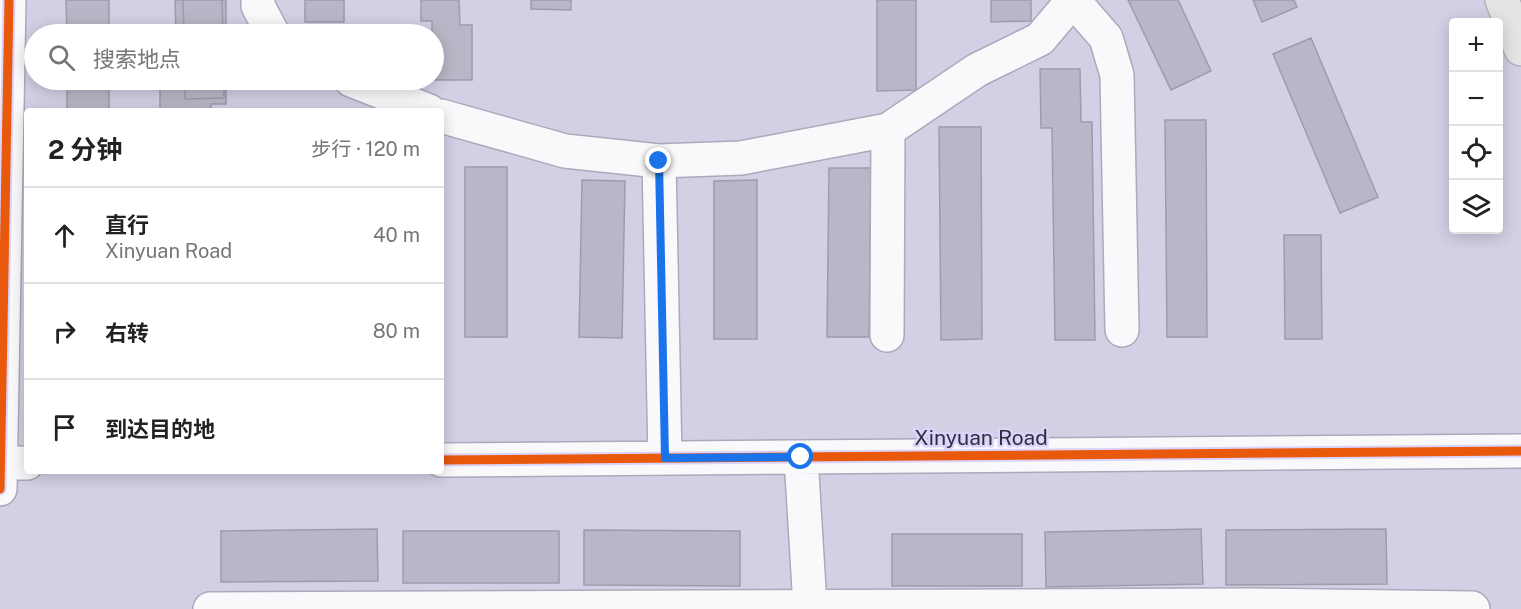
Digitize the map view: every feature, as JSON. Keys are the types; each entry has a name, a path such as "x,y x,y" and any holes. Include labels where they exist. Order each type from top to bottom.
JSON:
{"main road":[{"path":"1502,0 1521,49"}],"street":[{"path":"0,489 9,0"},
{"path":"258,0 258,6 268,24"},
{"path":"444,117 565,151 659,161 741,158 888,130 977,70 1040,39 1073,0 1106,38 1117,75 1122,330"},
{"path":"376,90 421,108"},
{"path":"887,335 888,130"},
{"path":"659,161 665,458"},
{"name":"Xinyuan Road","path":"444,460 1521,451"},
{"path":"801,457 810,606"},
{"path":"0,463 24,463"},
{"path":"210,609 810,606 1473,609"}],"building":[{"path":"66,0 109,0 109,24 67,24"},
{"path":"175,0 226,0 226,24 176,24"},
{"path":"183,0 222,0 223,24 184,24"},
{"path":"305,0 344,0 344,22 305,22"},
{"path":"421,0 459,0 460,25 472,25 472,80 444,80 444,24 421,21"},
{"path":"531,0 571,0 571,10 531,9"},
{"path":"877,0 916,0 916,90 877,91"},
{"path":"991,0 1031,0 1031,21 991,22"},
{"path":"1128,0 1178,0 1211,71 1171,90"},
{"path":"1253,0 1294,0 1297,7 1262,22"},
{"path":"1311,38 1378,197 1340,213 1273,54"},
{"path":"1040,69 1080,69 1081,122 1092,122 1095,340 1055,340 1052,128 1041,128"},
{"path":"67,90 109,90 109,108 67,108"},
{"path":"160,90 226,90 226,104 211,104 211,108 160,108"},
{"path":"185,90 224,90 224,98 185,99"},
{"path":"1165,120 1206,120 1207,337 1167,337"},
{"path":"939,127 981,127 982,339 941,340"},
{"path":"465,167 507,167 507,337 465,337"},
{"path":"829,168 871,168 869,337 827,337"},
{"path":"582,180 625,181 622,338 579,337"},
{"path":"757,180 757,339 714,339 714,181"},
{"path":"1284,235 1321,235 1322,339 1285,339"},
{"path":"377,529 378,581 221,582 221,531"},
{"path":"1201,529 1203,584 1046,587 1045,532"},
{"path":"1386,529 1387,584 1226,585 1226,530"},
{"path":"584,530 740,531 740,586 584,585"},
{"path":"403,531 559,531 559,583 403,583"},
{"path":"892,534 1022,534 1022,586 892,586"}],"cycle path":[{"path":"0,489 9,0"},
{"path":"444,460 1521,451"}],"route":[{"path":"659,161 665,458 801,457"}]}
